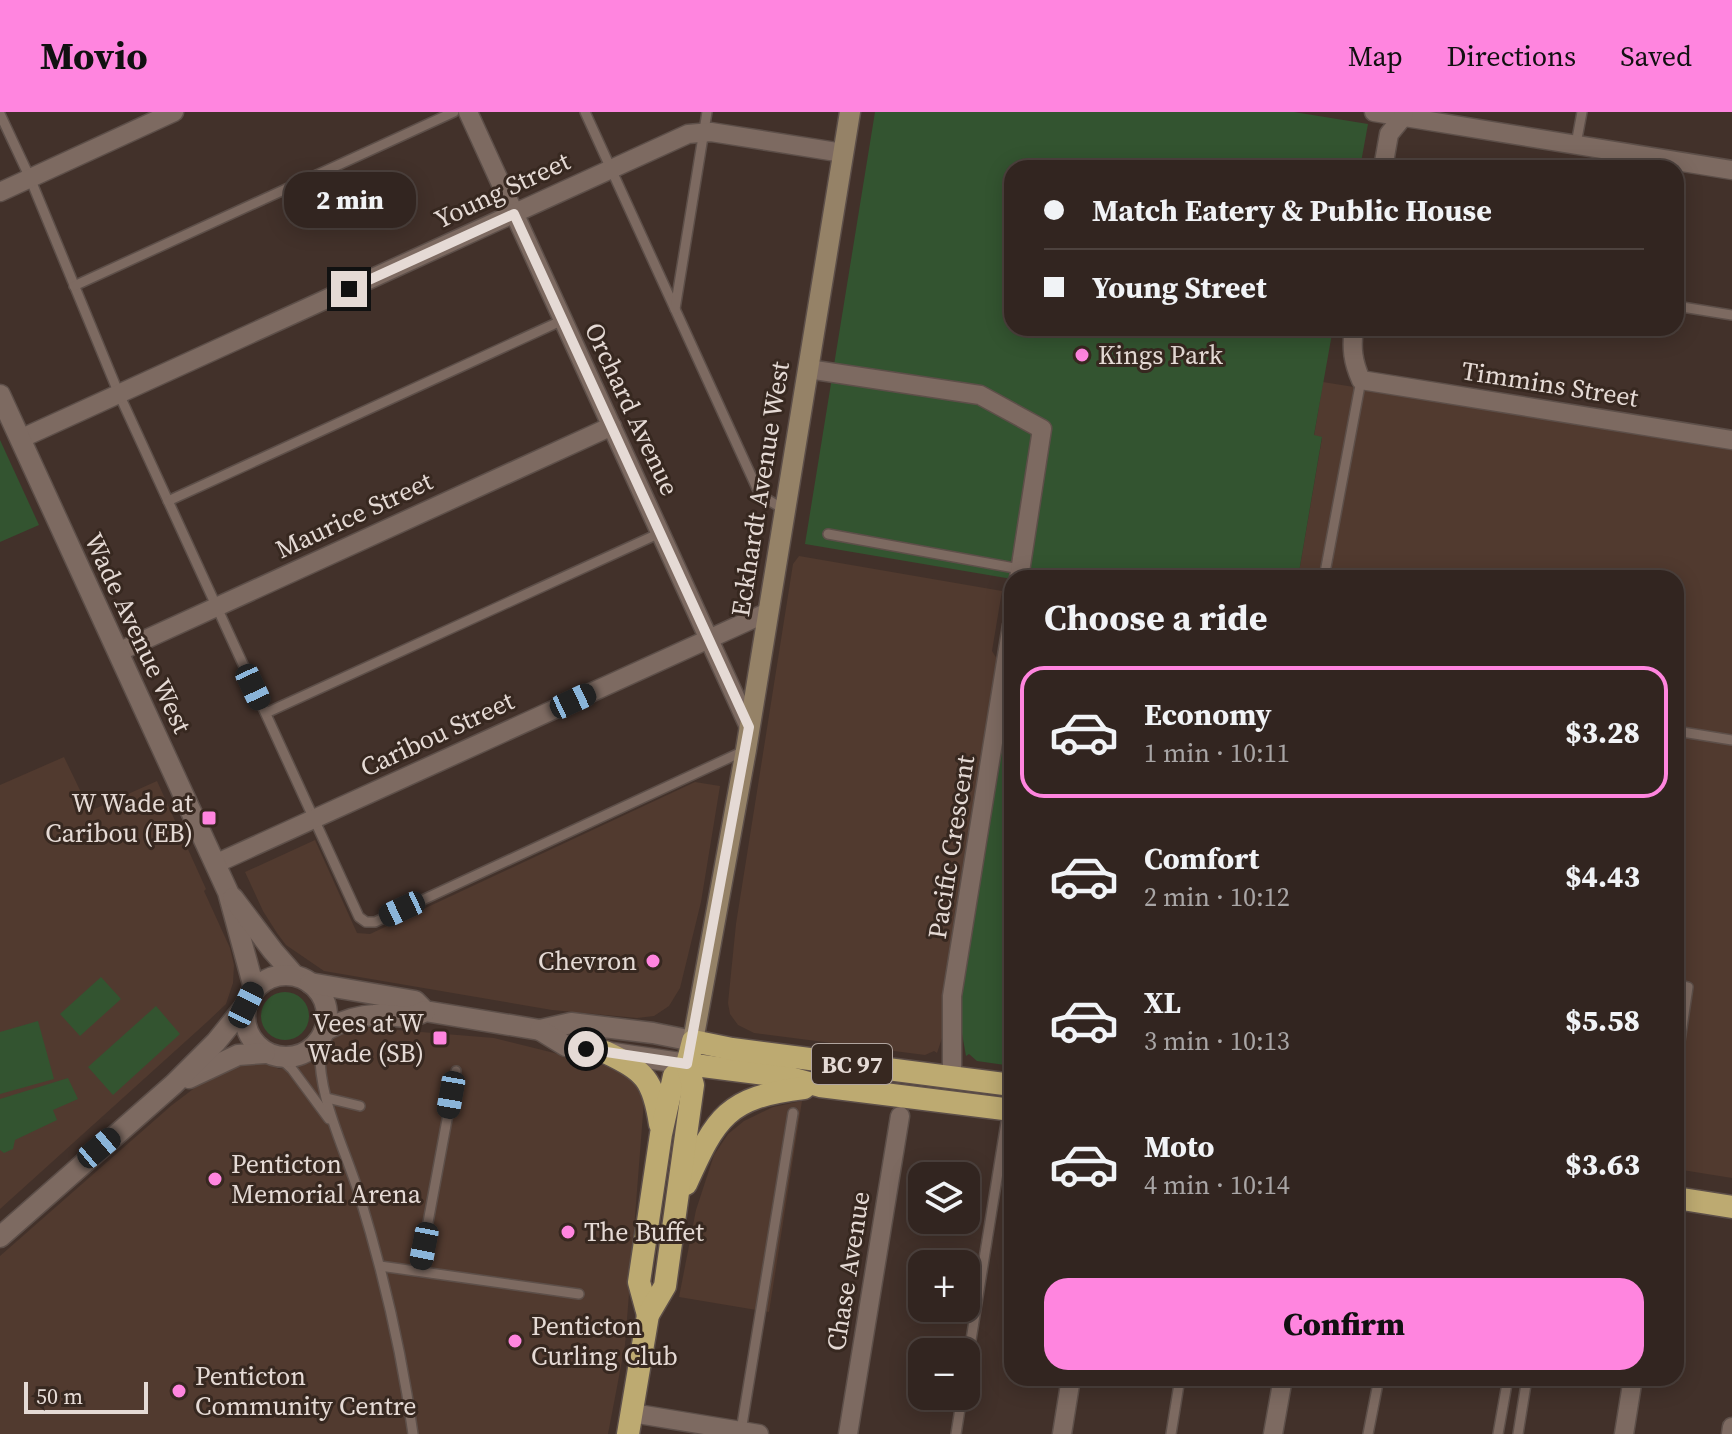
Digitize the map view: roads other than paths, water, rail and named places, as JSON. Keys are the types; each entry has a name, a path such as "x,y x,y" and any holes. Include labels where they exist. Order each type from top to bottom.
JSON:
{"highway":[{"name":"BC 97","path":"693,1041 732,1049 1004,1084"},
{"name":"Eckhardt Avenue West","path":"630,1424 648,1315 665,1286 693,1085 687,1064 693,1041"},
{"path":"605,1052 635,1066 645,1077 657,1105 661,1134"},
{"name":"BC 97","path":"687,1064 787,1077 820,1086 1004,1109"},
{"name":"Eckhardt Avenue West","path":"648,1315 639,1282 661,1134 674,1076 687,1064"},
{"path":"674,1211 707,1137 718,1121 760,1095 820,1086"},
{"path":"1684,1199 1732,1207"}],"main road":[{"name":"Eckhardt Avenue West","path":"693,1041 746,750 850,112"}],"street":[{"path":"0,192 174,112"},
{"name":"Orchard Avenue","path":"468,112 749,727"},
{"path":"1374,112 1404,114 1672,160"},
{"path":"1384,160 1389,134 1404,114"},
{"name":"Young Street","path":"20,439 688,134 704,133 843,153"},
{"path":"1684,162 1732,170"},
{"path":"1353,336 1353,364 1361,380"},
{"path":"808,369 980,395 1042,429 1021,570"},
{"name":"Timmins Street","path":"1361,380 1732,440"},
{"name":"Wade Avenue West","path":"0,395 228,892 250,996"},
{"name":"Maurice Street","path":"118,652 612,426"},
{"name":"Caribou Street","path":"215,864 768,612"},
{"name":"Pacific Crescent","path":"952,1077 952,996 1004,674"},
{"name":"Wade Avenue West","path":"228,892 302,979"},
{"path":"0,1237 174,1084 216,1042 267,978 281,974 415,1001 425,1011 540,1030 571,1023 693,1041"},
{"path":"302,979 323,1002 326,1012 322,1036"},
{"path":"250,996 245,1019 249,1032 271,1054"},
{"path":"174,1084 238,1055 290,1057 301,1054 340,1022 357,1017 389,1015 413,1018 425,1011"},
{"path":"540,1030 566,1046 687,1064"},
{"name":"Chase Avenue","path":"848,1434 900,1116"},
{"path":"1062,1434 1070,1386"},
{"path":"1273,1434 1282,1386"},
{"path":"1624,1434 1632,1386"},
{"path":"630,1424 750,1432"},
{"path":"1731,1434 1732,1427"}],"lane":[{"path":"74,286 454,112"},
{"path":"585,112 760,495 785,510"},
{"path":"675,309 707,112"},
{"path":"1576,144 1582,112"},
{"path":"0,114 30,178 119,394 359,917 366,922 375,922 746,750"},
{"path":"1684,307 1732,315"},
{"path":"168,501 563,320"},
{"path":"1325,570 1361,380"},
{"path":"266,713 660,533"},
{"path":"828,534 1004,571"},
{"path":"1684,732 1732,740"},
{"path":"1684,986 1688,987 1684,1014"},
{"path":"322,1036 319,1060 331,1122 358,1192 380,1266 413,1434"},
{"path":"271,1054 292,1069 331,1122"},
{"path":"419,1271 456,1071"},
{"path":"327,1098 360,1106"},
{"path":"750,1432 793,1113"},
{"path":"972,1338 1004,1146"},
{"path":"380,1266 579,1294"},
{"path":"1171,1434 1179,1386"},
{"path":"1368,1434 1377,1386"},
{"path":"1498,1434 1507,1386"},
{"path":"1518,1434 1526,1386"},
{"path":"956,1434 960,1410"}],"place":[{"name":"Kings Park","path":"1082,355"},
{"name":"W Wade at Caribou (EB)","path":"209,818"},
{"name":"Chevron","path":"653,961"},
{"name":"Vees at W Wade (SB)","path":"440,1038"},
{"name":"Penticton Memorial Arena","path":"215,1179"},
{"name":"The Buffet","path":"568,1232"},
{"name":"Penticton Curling Club","path":"515,1341"},
{"name":"Penticton Community Centre","path":"179,1391"}]}
